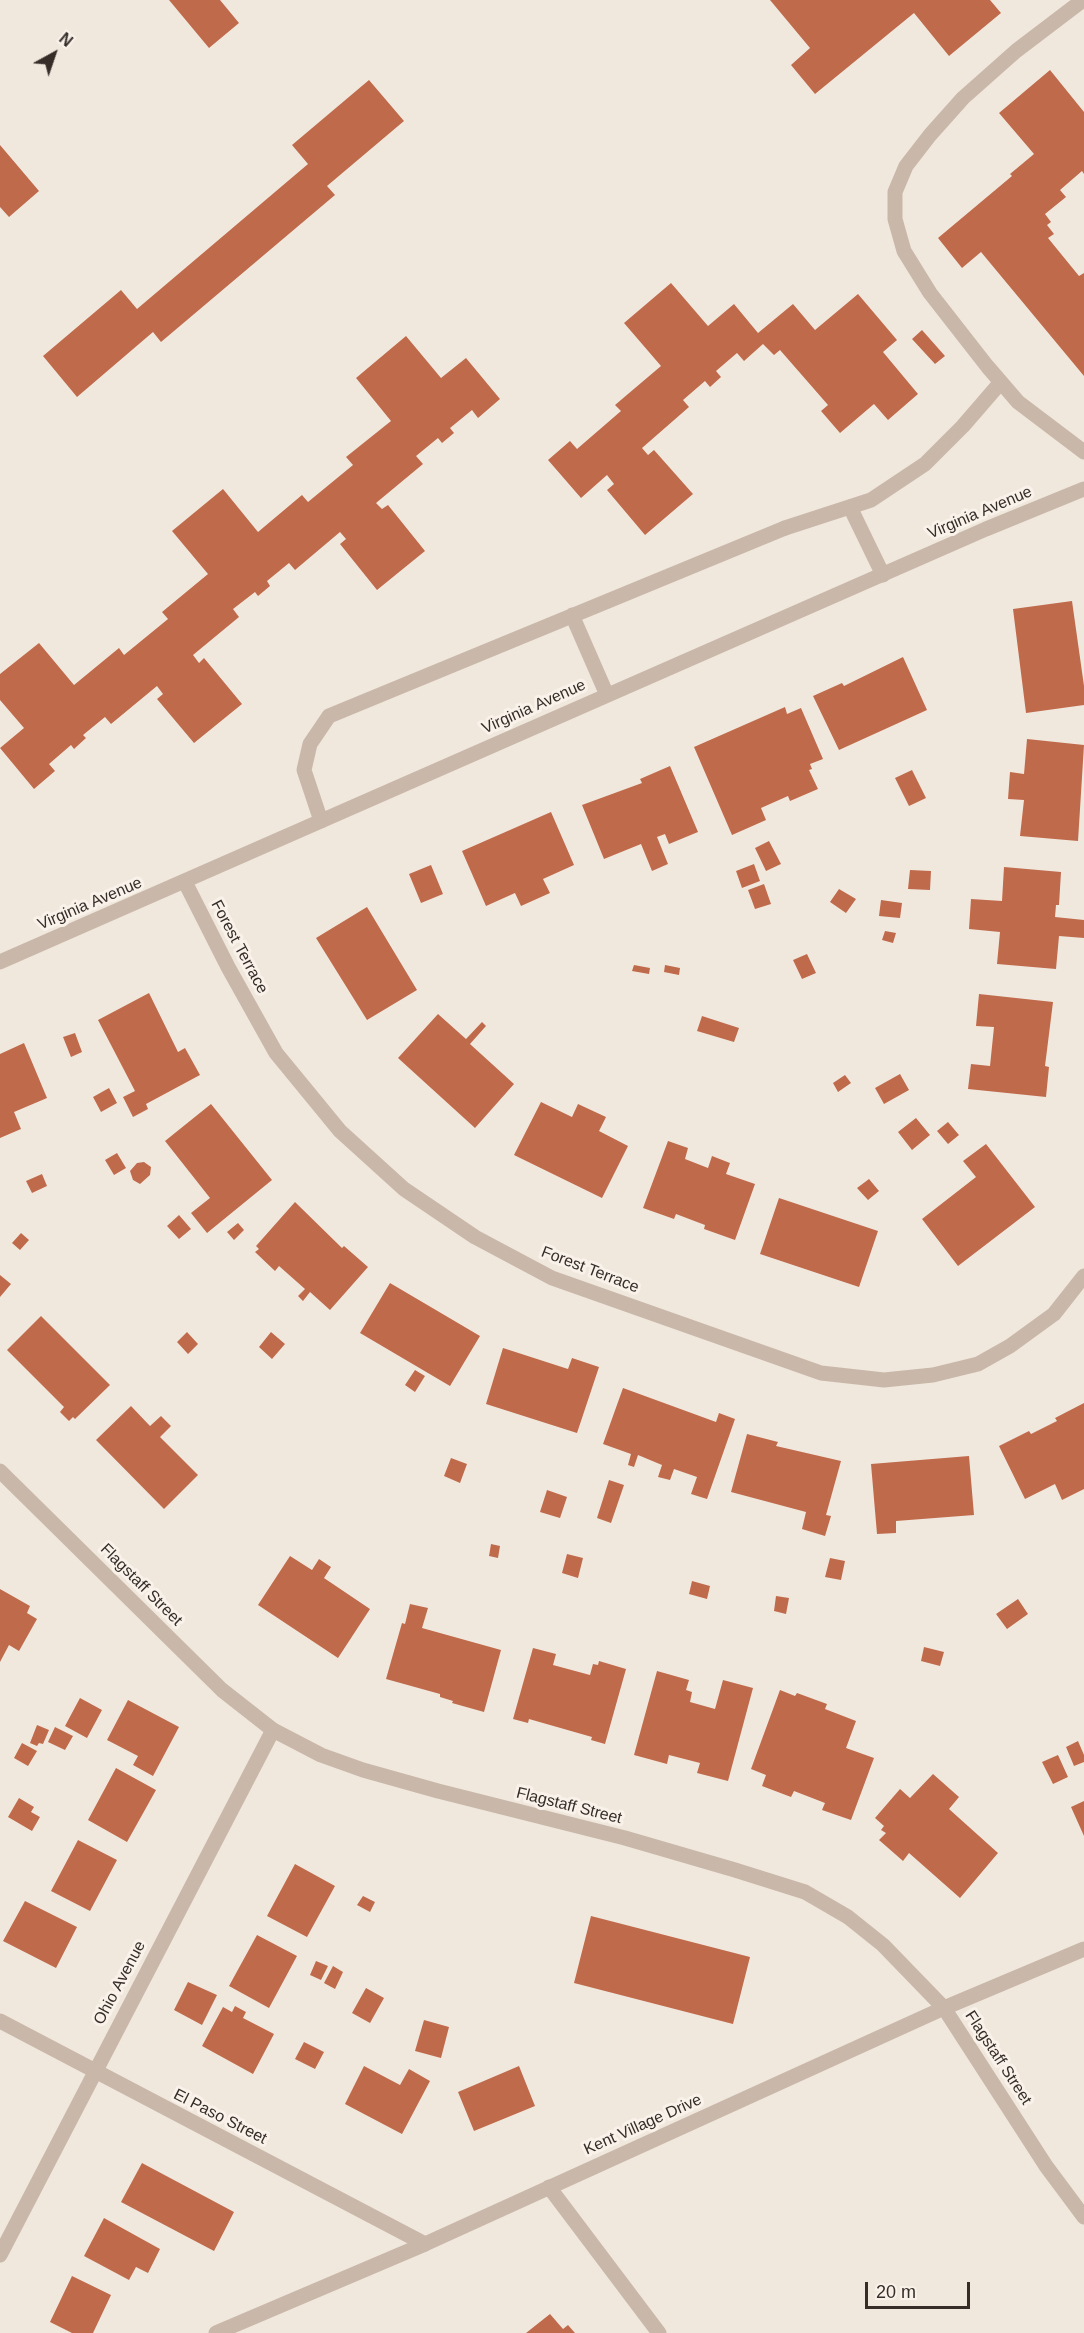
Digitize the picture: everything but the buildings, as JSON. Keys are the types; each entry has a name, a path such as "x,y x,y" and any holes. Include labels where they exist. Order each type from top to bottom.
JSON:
{"street":[{"path":"1083,0 1016,51 963,98 930,135 906,166 895,192 895,219 904,251 930,293 1001,382 1018,402 1084,452"},
{"path":"321,821 304,770 310,744 329,716 785,528 871,500 925,464 963,426 1001,382"},
{"name":"Virginia Avenue","path":"0,962 607,695 1084,489"},
{"path":"850,507 883,575"},
{"path":"572,615 607,695"},
{"name":"Forest Terrace","path":"185,882 228,967 276,1053 340,1131 404,1189 475,1237 552,1278 821,1373 884,1380 933,1375 978,1364 1010,1346 1054,1314 1084,1276"},
{"name":"Flagstaff Street","path":"0,1471 222,1690 273,1730 321,1755 363,1770 485,1804 625,1838 805,1892 848,1917 883,1945 944,2008 1046,2166 1084,2217"},
{"name":"Ohio Avenue","path":"0,2255 273,1730"},
{"name":"Kent Village Drive","path":"216,2333 234,2330 944,2008 1084,1949"},
{"name":"El Paso Street","path":"0,2021 425,2244"},
{"path":"549,2187 659,2333"}]}
